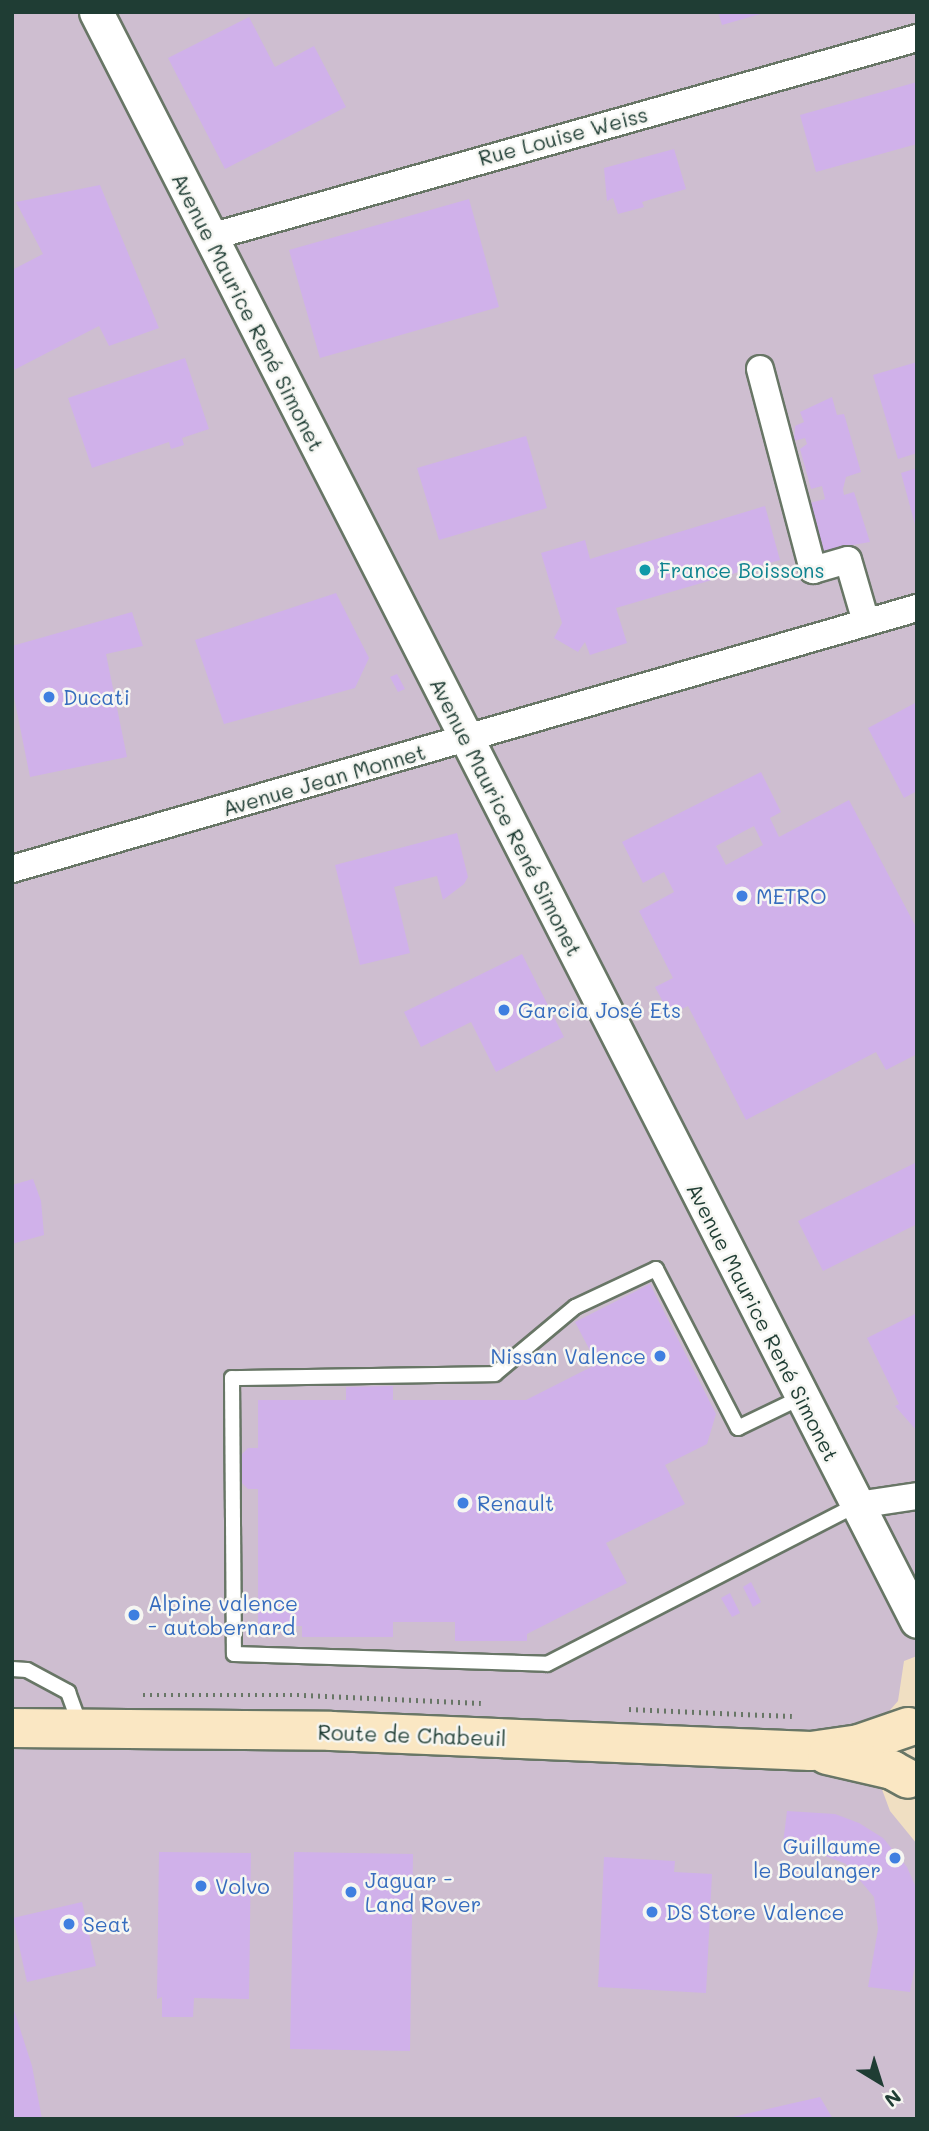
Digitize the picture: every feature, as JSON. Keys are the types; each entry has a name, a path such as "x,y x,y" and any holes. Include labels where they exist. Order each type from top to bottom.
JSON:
{"main road":[{"name":"Route de Chabeuil","path":"12,1728 331,1731 811,1751 859,1744 912,1718"},
{"path":"912,1718 904,1756 912,1788"},
{"name":"Route de Chabeuil","path":"811,1751 892,1770 912,1788"}],"street":[{"name":"Avenue Maurice René Simonet","path":"96,12 917,1621"},
{"name":"Rue Louise Weiss","path":"210,237 917,38"},
{"path":"760,369 813,570 848,560 866,622"},
{"name":"Avenue Jean Monnet","path":"12,869 917,608"},
{"path":"857,1505 917,1496"}],"lane":[{"path":"802,1397 738,1428 656,1269 575,1307 495,1374 232,1378 234,1654 547,1664 857,1505"},
{"path":"12,1669 27,1670 68,1692 80,1727"}],"shaded area":[{"path":"12,12 917,12 917,1656 904,1661 898,1701 876,1726 880,1784 890,1811 917,1844 917,2119 12,2119"}],"building":[{"path":"718,12 764,12 764,13 722,25"},
{"path":"249,17 275,67 314,46 346,107 225,169 168,58"},
{"path":"917,82 917,144 816,172 800,115"},
{"path":"674,149 686,189 642,202 644,207 618,214 613,198 607,201 604,168"},
{"path":"100,185 159,328 109,346 99,326 12,371 12,270 43,254 16,202"},
{"path":"469,199 499,307 320,358 289,250"},
{"path":"185,358 209,429 182,438 184,445 171,449 169,442 92,468 68,398"},
{"path":"917,362 917,453 898,459 873,375"},
{"path":"832,397 837,415 844,414 861,472 846,477 844,495 854,492 870,542 841,547 820,557 806,504 825,499 822,486 811,489 800,449 807,444 805,438 794,441 795,426 804,422 800,412"},
{"path":"526,436 547,508 439,540 417,468"},
{"path":"917,468 917,528 916,528 901,473"},
{"name":"France Boissons","path":"765,506 780,560 616,608 627,643 590,655 585,642 578,652 554,638 562,623 541,553 585,540 590,559"},
{"path":"336,593 369,658 355,688 224,724 195,640"},
{"path":"132,612 143,646 106,654 127,757 30,777 12,687 12,646"},
{"path":"397,674 405,689 398,692 390,677"},
{"path":"917,702 917,791 904,798 868,728"},
{"path":"761,772 781,812 770,818 779,837 849,800 917,929 917,1054 886,1070 876,1052 746,1120 688,1006 670,1015 655,987 673,978 639,911 674,892 664,872 643,883 622,842","holes":["754,826 763,845 726,865 716,846"]},
{"path":"457,833 468,877 464,884 443,900 437,876 394,887 410,953 360,965 335,865"},
{"path":"522,954 564,1037 496,1072 471,1022 421,1047 404,1012"},
{"path":"917,1162 917,1224 823,1271 798,1221"},
{"path":"33,1179 41,1201 44,1235 12,1244 12,1185"},
{"path":"650,1284 716,1414 707,1444 665,1465 685,1504 606,1543 627,1583 527,1634 527,1641 455,1641 455,1622 393,1622 393,1637 302,1637 302,1626 258,1626 258,1489 248,1489 239,1480 239,1457 248,1448 258,1448 258,1400 346,1400 346,1387 393,1386 393,1400 526,1400 597,1364 575,1322"},
{"path":"917,1313 917,1431 895,1406 899,1404 867,1338"},
{"path":"751,1582 761,1602 753,1607 743,1587"},
{"path":"730,1593 740,1613 732,1617 721,1598"},
{"path":"787,1811 835,1814 859,1823 883,1838 907,1867 917,1890 917,1955 910,1992 868,1987 878,1929 874,1897 846,1864 823,1855 782,1852"},
{"path":"159,1852 251,1853 249,1999 194,1998 193,2017 162,2017 162,1997 157,1999"},
{"path":"294,1852 413,1854 410,2051 290,2049"},
{"path":"604,1857 675,1861 674,1872 712,1874 706,1993 598,1987"},
{"path":"82,1902 96,1966 27,1982 13,1918"},
{"path":"12,2004 32,2066 42,2119 12,2119"},
{"path":"820,2097 833,2119 728,2119 728,2118"}],"place":[{"name":"France Boissons","path":"645,570"},
{"name":"Ducati","path":"49,697"},
{"name":"METRO","path":"742,896"},
{"name":"Garcia José Ets","path":"504,1010"},
{"name":"Nissan Valence","path":"660,1356"},
{"name":"Renault","path":"463,1503"},
{"name":"Alpine valence - autobernard","path":"134,1615"},
{"name":"Guillaume le Boulanger","path":"895,1858"},
{"name":"Volvo","path":"201,1886"},
{"name":"Jaguar - Land Rover","path":"351,1892"},
{"name":"DS Store Valence","path":"652,1912"},
{"name":"Seat","path":"69,1924"}]}
